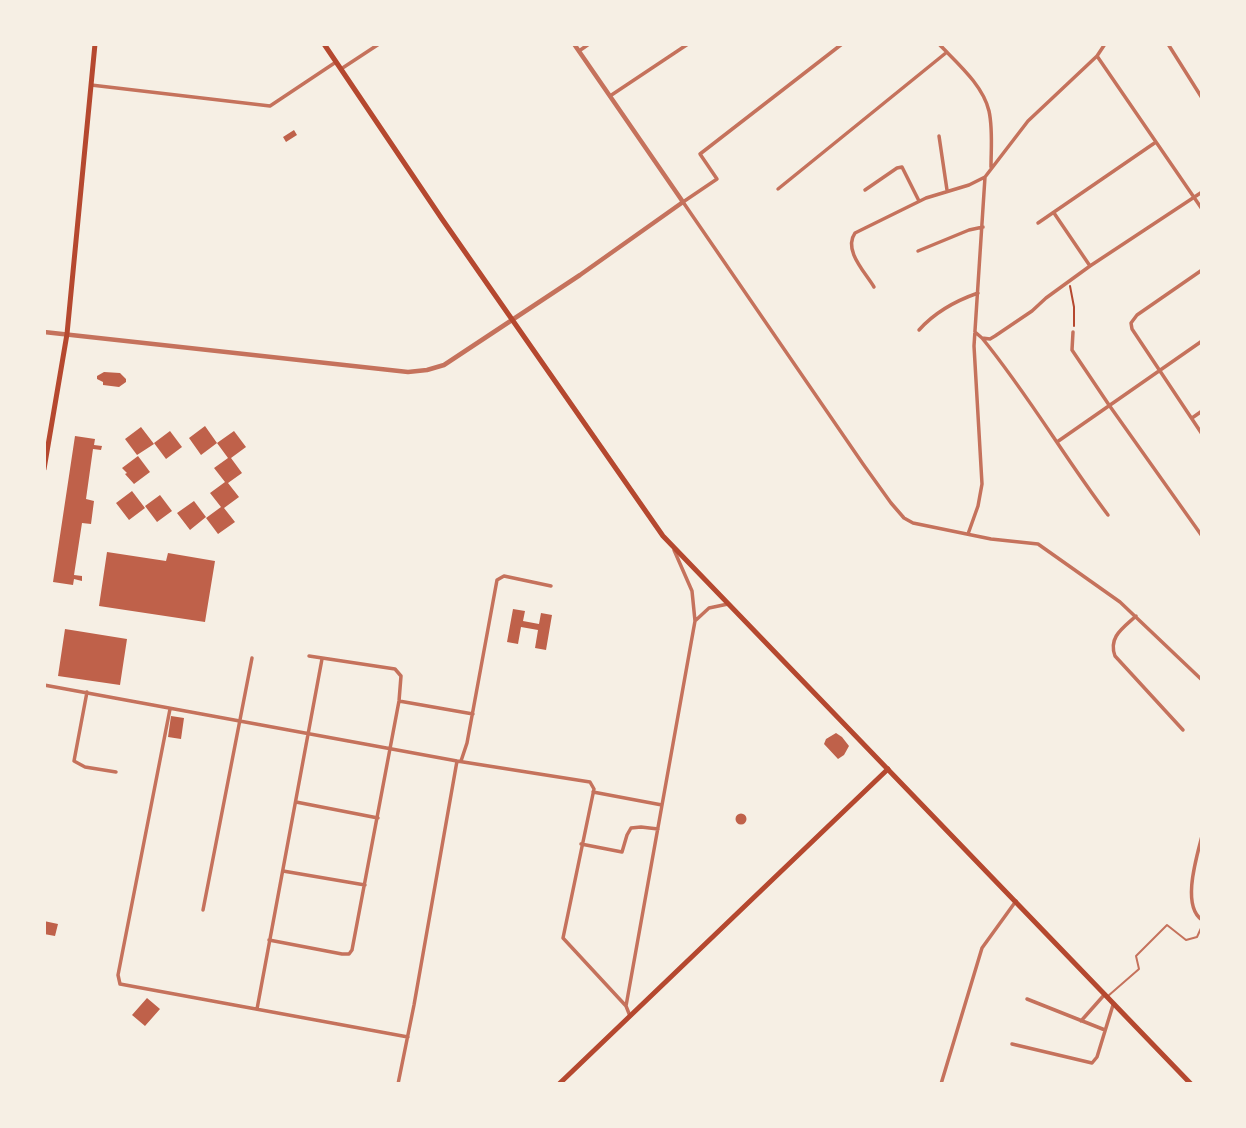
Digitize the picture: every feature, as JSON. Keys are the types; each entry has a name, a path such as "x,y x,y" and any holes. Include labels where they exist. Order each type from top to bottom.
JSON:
{"main road":[{"path":"44,469 66,334 95,44"},
{"path":"324,44 645,511 672,546 1191,1084"},
{"path":"559,1084 888,769"}],"street":[{"path":"341,69 379,44"},
{"path":"574,44 898,512 918,525 1038,544 1109,593 1202,680"},
{"path":"579,51 589,44"},
{"path":"610,96 688,44"},
{"path":"44,332 414,372 444,365 580,275 717,179 700,155 842,44"},
{"path":"939,44 978,88 989,110 991,170"},
{"path":"874,287 851,250 852,236 872,222 919,201 985,177 1028,121 1097,56 1105,44"},
{"path":"1168,44 1202,98"},
{"path":"778,189 947,52"},
{"path":"1097,56 1202,209"},
{"path":"91,85 270,106 336,62"},
{"path":"939,136 947,190"},
{"path":"1038,223 1156,142"},
{"path":"865,190 902,167 919,201"},
{"path":"968,534 982,484 975,332 985,177"},
{"path":"982,338 995,337 1032,312 1046,298 1090,266 1202,192"},
{"path":"1054,213 1090,266"},
{"path":"918,251 982,227"},
{"path":"1202,270 1137,315 1131,323 1132,329 1202,434"},
{"path":"919,330 946,307 978,293"},
{"path":"975,332 1020,387 1108,515"},
{"path":"1073,332 1072,350 1202,536"},
{"path":"1057,442 1202,341"},
{"path":"1192,418 1202,411"},
{"path":"626,1006 695,621 692,591 672,546"},
{"path":"398,1084 459,761 467,743 498,578 504,576 551,586"},
{"path":"695,621 709,608 728,604"},
{"path":"1136,616 1115,638 1112,644 1115,656 1183,730"},
{"path":"270,940 349,954 365,885 402,682 395,669 309,656"},
{"path":"203,910 252,658"},
{"path":"257,1009 322,659"},
{"path":"44,685 593,784 563,938 626,1006 630,1016"},
{"path":"87,692 75,761 85,767 116,772"},
{"path":"399,701 473,714"},
{"path":"170,709 118,981 124,985 408,1037"},
{"path":"593,792 662,805"},
{"path":"296,802 378,818"},
{"path":"582,844 622,852 631,828 658,829"},
{"path":"1200,919 1194,908 1192,887 1202,836"},
{"path":"283,871 365,885"},
{"path":"941,1084 982,948 1016,901"},
{"path":"1081,1021 1106,995"},
{"path":"1027,999 1105,1030"},
{"path":"1012,1044 1092,1063 1097,1057 1113,1003"}],"lane":[{"path":"1106,995 1139,969 1136,956 1167,925 1186,940 1197,937 1202,926"}],"path":[{"path":"1069,282 1074,307 1073,332"}],"building":[{"path":"294,130 297,135 286,142 283,137"},
{"path":"104,372 120,373 126,382 119,387 103,385 97,376"},
{"path":"205,426 217,443 201,455 189,438"},
{"path":"141,427 154,444 137,455 125,439"},
{"path":"170,431 182,447 166,459 154,443"},
{"path":"234,431 246,447 231,458 242,473 228,483 239,497 224,508 235,522 218,534 206,518 221,507 210,493 225,482 214,468 228,458 217,443"},
{"path":"75,436 95,439 94,445 102,446 101,450 93,449 86,499 94,501 91,524 82,523 74,575 82,576 82,581 74,579 73,585 53,582"},
{"path":"138,456 150,472 134,484 122,468"},
{"path":"132,491 145,508 129,520 116,503"},
{"path":"160,495 172,511 157,522 145,506"},
{"path":"194,501 206,517 190,530 177,513"},
{"path":"107,552 166,561 168,553 215,561 205,622 99,606"},
{"path":"513,609 525,611 523,621 539,624 541,613 552,615 546,650 535,648 538,630 521,627 518,644 507,642"},
{"path":"65,629 127,639 120,685 58,676"},
{"path":"171,716 184,718 181,739 168,737"},
{"path":"836,733 849,746 838,759 824,744 826,739"},
{"path":"741,814 745,815 745,823 741,824 737,823 736,819 737,815"},
{"path":"44,921 58,924 55,936 44,934"},
{"path":"147,998 160,1009 145,1026 132,1015"}]}
